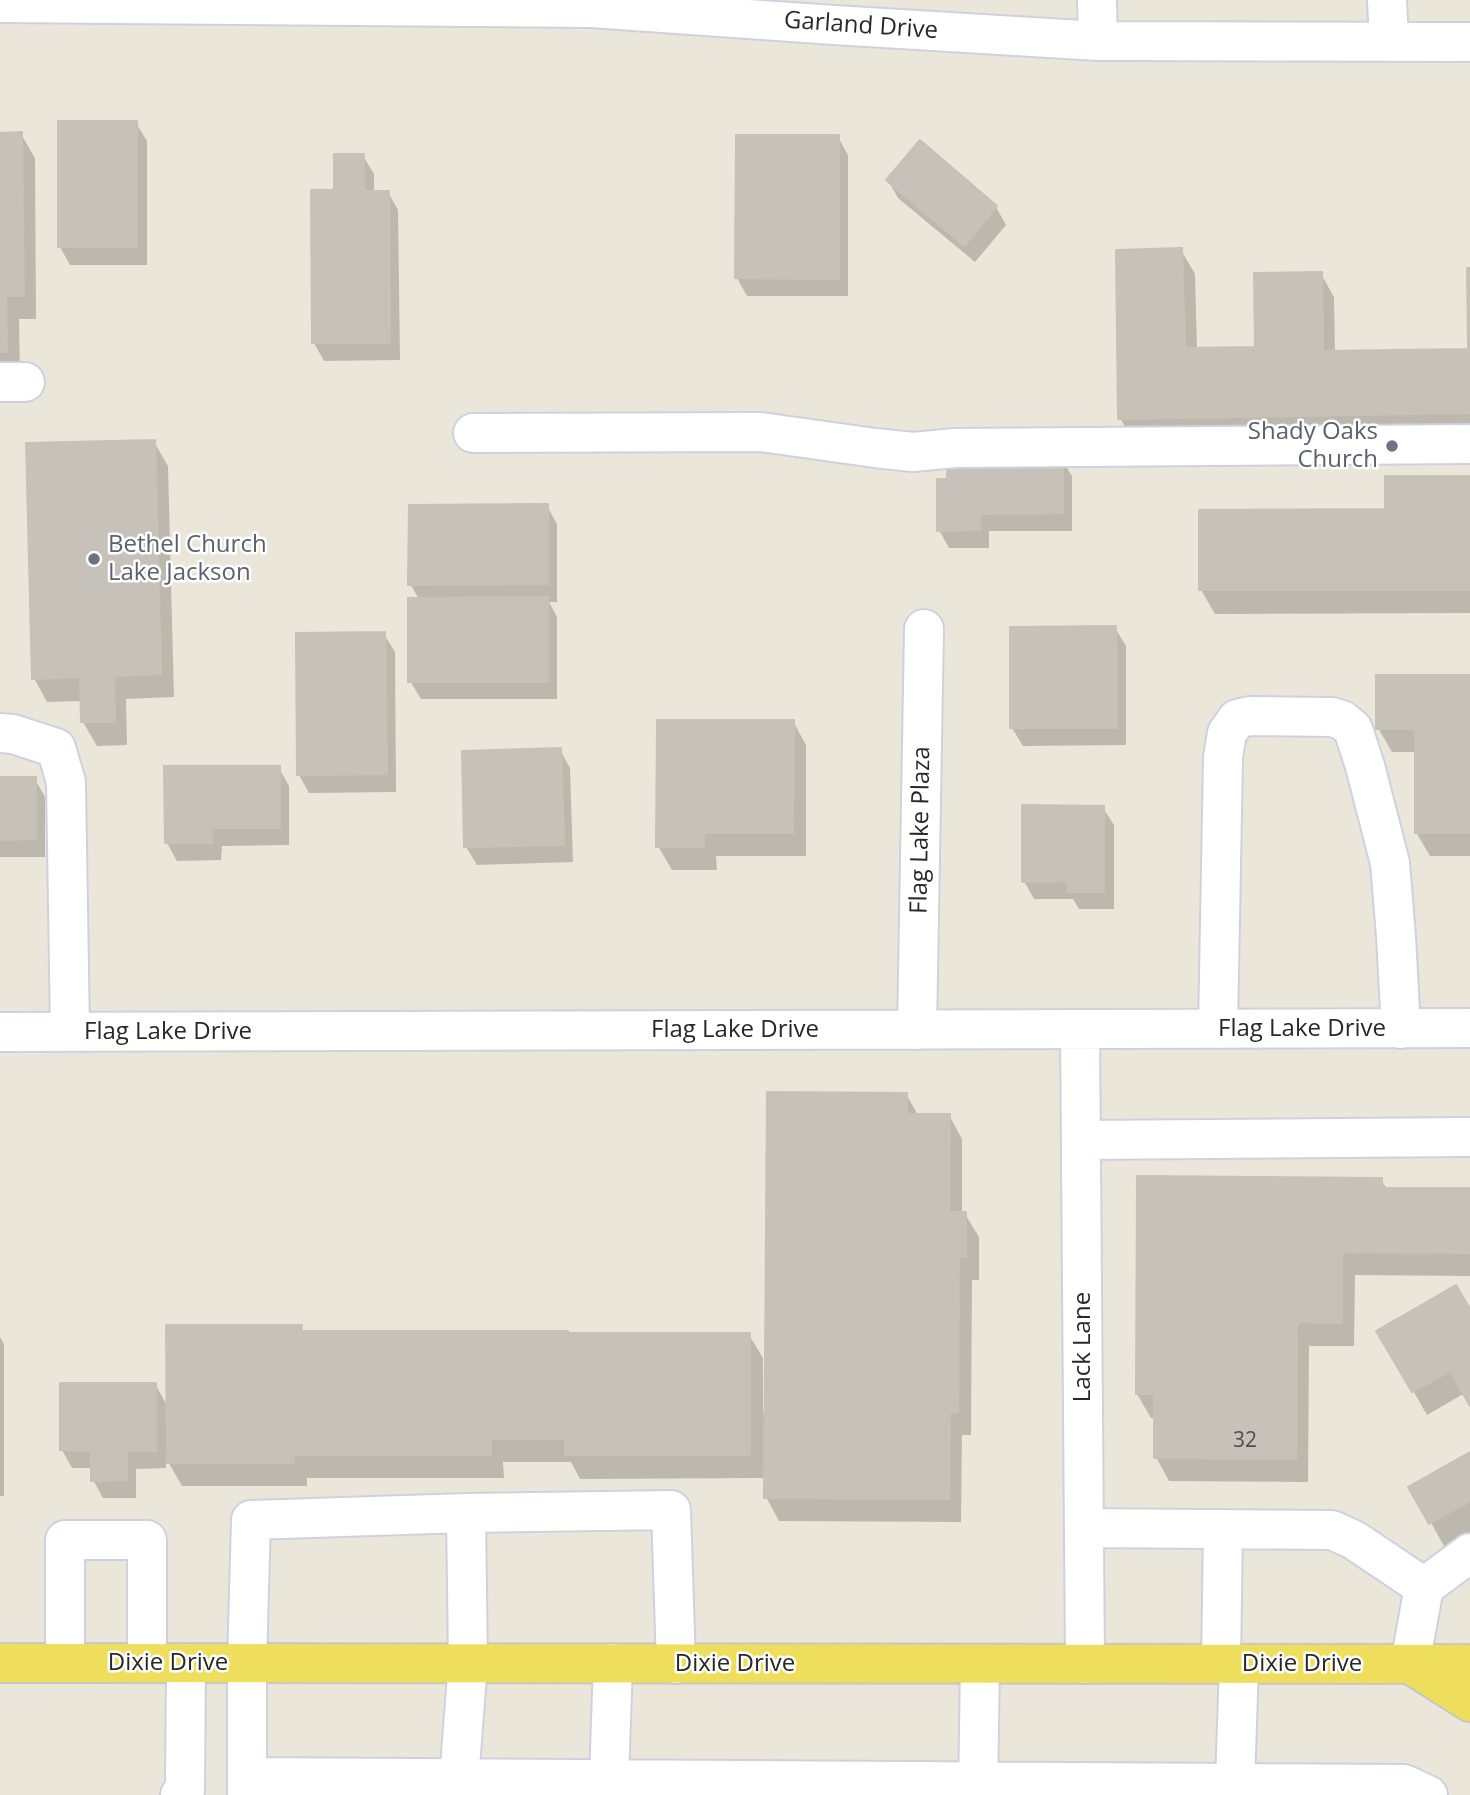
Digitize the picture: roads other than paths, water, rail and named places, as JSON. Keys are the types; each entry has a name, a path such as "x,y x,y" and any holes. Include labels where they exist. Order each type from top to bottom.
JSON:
{"main road":[{"name":"Dixie Drive","path":"0,1663 1470,1664"},
{"path":"1410,1664 1470,1702"}],"street":[{"path":"1097,0 1098,41"},
{"path":"1387,0 1389,42"},
{"name":"Garland Drive","path":"0,3 591,4 834,25 1098,41 1470,42"},
{"path":"473,433 761,432 913,452 955,448 1470,444"},
{"name":"Flag Lake Plaza","path":"917,1030 924,629"},
{"path":"1218,1029 1223,757 1227,733 1237,719 1250,716 1332,717 1342,720 1353,729 1390,863 1401,1028"},
{"path":"0,733 13,734 56,748 66,782 70,1032"},
{"name":"Flag Lake Drive","path":"0,1032 1470,1028"},
{"name":"Lack Lane","path":"1080,1030 1085,1664"},
{"path":"1081,1140 1470,1137"},
{"path":"676,1664 671,1510 251,1520 247,1786 459,1779 609,1779 978,1788 1235,1783 1404,1784 1428,1795"},
{"path":"459,1779 468,1663 466,1513"},
{"path":"1084,1528 1332,1530 1354,1539 1424,1587"},
{"path":"1223,1530 1235,1783"},
{"path":"65,1663 65,1539 147,1541 147,1663"},
{"path":"1410,1664 1424,1587 1470,1553"},
{"path":"180,1795 185,1790 186,1663"},
{"path":"609,1779 613,1664"},
{"path":"978,1788 980,1664"}],"place":[{"name":"Shady Oaks Church","path":"1392,446"},
{"name":"Bethel Church Lake Jackson","path":"94,559"}]}
